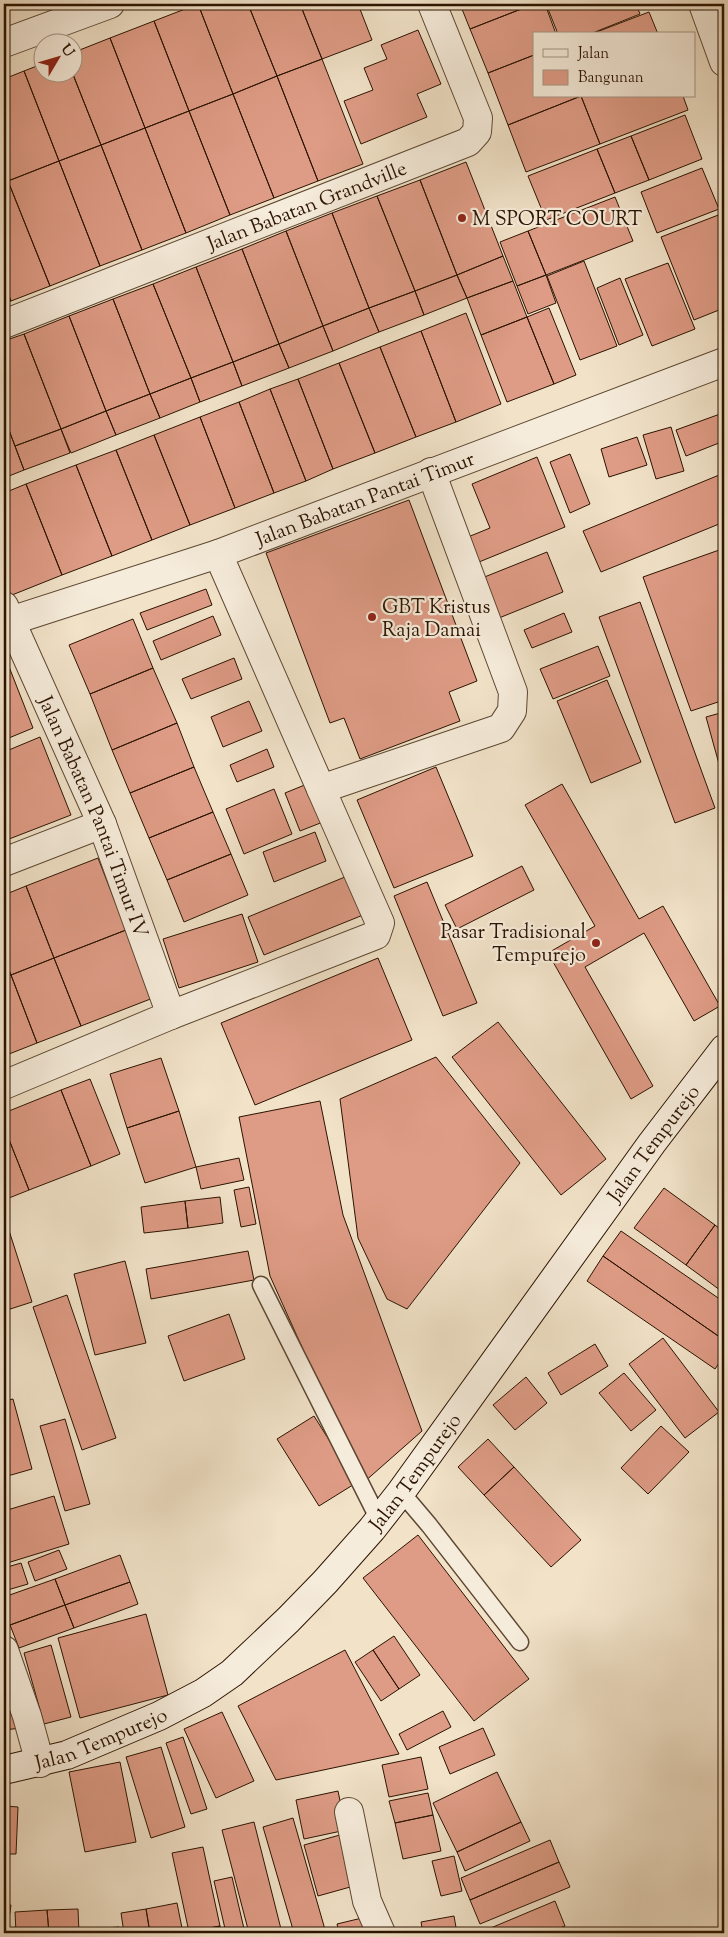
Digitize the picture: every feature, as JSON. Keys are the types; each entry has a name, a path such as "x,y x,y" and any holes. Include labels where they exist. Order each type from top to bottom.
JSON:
{"street":[{"path":"4,43 110,4"},
{"name":"Jalan Babatan Grandville","path":"4,324 468,142 477,132 478,118 432,4"},
{"path":"703,4 724,62"},
{"name":"Jalan Babatan Pantai Timur","path":"6,616 218,554 724,362"},
{"path":"321,789 501,728 512,711 513,692 431,472"},
{"path":"4,1085 171,1015 376,935 380,924 218,554"},
{"name":"Jalan Babatan Pantai Timur IV","path":"6,616 102,824 171,1015"},
{"path":"4,862 102,824"},
{"name":"Jalan Tempurejo","path":"4,1770 40,1763 67,1755 159,1716 203,1692 232,1673 288,1620 325,1582 401,1492 646,1151 724,1049"},
{"path":"4,1650 27,1716 40,1763"},
{"path":"349,1812 367,1900 381,1933"}],"lane":[{"path":"261,1285 379,1520"},
{"path":"401,1492 520,1642"}],"building":[{"path":"198,4 248,4 277,76 233,94"},
{"path":"198,4 233,94 189,111 154,21"},
{"path":"248,4 300,4 322,59 277,76"},
{"path":"300,4 358,4 372,40 322,59"},
{"path":"460,4 534,4 470,29"},
{"path":"534,4 545,4 555,32 533,32 533,55 488,73 470,29"},
{"path":"546,4 636,4 640,14 595,32 557,32"},
{"path":"649,12 657,32 597,32"},
{"path":"154,21 189,111 145,128 110,38"},
{"path":"418,30 441,84 417,94 427,117 361,144 344,101 373,90 364,68 387,59 381,45"},
{"path":"110,38 145,128 101,145 76,82 82,82 82,49"},
{"path":"533,55 533,98 576,98 508,125 488,73"},
{"path":"322,59 363,164 318,181 277,76"},
{"path":"32,68 32,82 76,82 101,145 59,161 24,71"},
{"path":"24,71 59,161 8,181 4,169 4,79"},
{"path":"277,76 318,181 274,198 233,94"},
{"path":"233,94 274,198 230,215 189,111"},
{"path":"576,98 582,98 600,144 526,172 508,125"},
{"path":"582,98 684,98 688,110 600,144"},
{"path":"189,111 230,215 186,233 145,128"},
{"path":"685,115 702,159 649,180 631,136"},
{"path":"145,128 186,233 142,250 101,145"},
{"path":"631,136 649,180 615,193 597,149"},
{"path":"101,145 142,250 100,266 59,161"},
{"path":"597,149 615,193 546,220 528,176"},
{"path":"59,161 100,266 50,286 8,181"},
{"name":"M SPORT COURT","path":"466,162 503,256 457,275 420,180"},
{"path":"702,168 719,209 657,233 641,192"},
{"path":"4,169 8,181 4,183"},
{"path":"420,180 457,275 415,291 377,196"},
{"path":"8,181 50,286 11,301 4,283 4,183"},
{"path":"377,196 415,291 369,308 332,213"},
{"path":"615,197 633,241 546,275 528,231"},
{"path":"332,213 369,308 323,326 286,231"},
{"path":"721,214 724,221 724,308 694,320 661,237"},
{"path":"286,231 323,326 279,344 242,249"},
{"path":"528,231 546,275 517,286 500,242"},
{"path":"242,249 279,344 233,362 196,267"},
{"path":"503,256 513,281 467,298 457,275"},
{"path":"584,261 617,346 580,360 547,276"},
{"path":"668,263 695,329 652,346 625,279"},
{"path":"196,267 233,362 191,378 153,284"},
{"path":"457,275 467,298 424,315 415,291"},
{"path":"546,275 556,303 528,314 517,286"},
{"path":"620,278 643,335 619,345 597,288"},
{"path":"513,281 527,317 481,335 467,298"},
{"path":"4,283 11,301 4,303"},
{"path":"153,284 191,378 150,394 113,299"},
{"path":"415,291 424,315 379,332 369,308"},
{"path":"113,299 150,394 106,411 69,316"},
{"path":"369,308 379,332 333,351 323,326"},
{"path":"549,308 576,375 554,384 527,317"},
{"path":"466,313 501,404 456,422 421,331"},
{"path":"69,316 106,411 61,429 24,334"},
{"path":"527,317 554,384 507,402 481,335"},
{"path":"323,326 333,351 289,368 279,344"},
{"path":"421,331 456,422 416,437 380,347"},
{"path":"24,334 61,429 15,446 4,417 4,341"},
{"path":"279,344 289,368 242,386 233,362"},
{"path":"380,347 416,437 375,453 339,363"},
{"path":"233,362 242,386 200,402 191,378"},
{"path":"339,363 375,453 333,469 298,379"},
{"path":"191,378 200,402 160,418 150,394"},
{"path":"298,379 333,469 306,481 270,389"},
{"path":"270,389 306,481 274,493 239,402"},
{"path":"150,394 160,418 116,435 106,411"},
{"path":"239,402 274,493 235,508 200,417"},
{"path":"106,411 116,435 71,453 61,429"},
{"path":"720,414 724,425 724,441 686,456 676,430"},
{"path":"4,417 24,470 4,478"},
{"path":"200,417 235,508 190,525 154,435"},
{"path":"671,427 684,471 656,479 643,435"},
{"path":"61,429 70,453 24,470 15,446"},
{"path":"154,435 190,525 152,540 116,450"},
{"path":"637,437 647,465 609,477 601,449"},
{"path":"116,450 152,540 112,556 76,465"},
{"path":"570,454 590,504 570,513 550,462"},
{"path":"537,457 565,527 479,562 468,537 490,528 472,484"},
{"path":"76,465 112,556 62,575 26,484"},
{"path":"724,473 724,522 601,572 583,531"},
{"path":"26,484 62,575 7,597 4,590 4,493"},
{"name":"GBT Kristus Raja Damai","path":"409,500 477,681 449,692 460,721 360,759 344,718 330,723 266,553"},
{"path":"722,549 724,554 724,700 691,711 643,577"},
{"path":"547,552 563,592 499,618 482,578"},
{"path":"206,589 212,605 147,630 140,613"},
{"path":"640,602 715,808 675,823 599,617"},
{"path":"564,613 572,632 532,648 524,630"},
{"path":"213,616 221,635 161,660 153,641"},
{"path":"133,619 153,668 90,694 69,645"},
{"path":"598,646 610,676 553,699 540,669"},
{"path":"4,654 33,728 4,740"},
{"path":"234,658 242,679 191,699 182,679"},
{"path":"153,668 177,723 112,750 90,694"},
{"path":"607,680 641,762 591,783 557,701"},
{"path":"249,701 262,731 223,747 211,717"},
{"path":"724,712 724,782 706,717"},
{"path":"177,723 194,767 130,793 112,750"},
{"path":"40,737 71,815 4,841 4,752"},
{"path":"267,749 274,767 237,782 230,765"},
{"path":"194,767 213,812 149,838 130,793"},
{"path":"436,767 473,856 394,888 357,800"},
{"path":"312,782 328,820 300,831 285,793"},
{"name":"Pasar Tradisional Tempurejo","path":"562,784 639,919 663,906 720,1006 694,1021 644,933 585,967 653,1086 631,1099 548,953 595,926 525,805"},
{"path":"274,789 292,834 244,854 226,809"},
{"path":"213,812 231,854 167,880 149,838"},
{"path":"315,832 326,861 274,882 263,852"},
{"path":"231,854 248,895 184,922 167,880"},
{"path":"98,858 126,930 54,958 26,886"},
{"path":"522,866 534,890 457,929 445,905"},
{"path":"357,872 373,911 264,955 248,917"},
{"path":"427,882 477,1003 443,1016 394,896"},
{"path":"26,886 54,958 11,975 4,958 4,895"},
{"path":"242,914 258,962 179,988 163,939"},
{"path":"126,930 153,998 81,1026 54,958"},
{"path":"4,958 11,975 4,978"},
{"path":"54,958 81,1026 37,1043 11,975"},
{"path":"378,958 412,1040 255,1105 221,1023"},
{"path":"11,975 37,1043 4,1056 4,978"},
{"path":"498,1022 606,1159 561,1195 452,1057"},
{"path":"436,1057 520,1163 407,1309 387,1299 358,1238 340,1099"},
{"path":"161,1058 179,1111 127,1128 110,1074"},
{"path":"90,1079 120,1154 91,1166 61,1090"},
{"path":"61,1090 91,1166 29,1190 4,1127 4,1113"},
{"path":"320,1101 343,1215 422,1431 363,1483 270,1276 239,1117"},
{"path":"179,1111 196,1167 145,1183 127,1128"},
{"path":"4,1127 29,1190 4,1200"},
{"path":"239,1158 244,1180 201,1189 196,1167"},
{"path":"249,1187 256,1224 241,1227 234,1190"},
{"path":"664,1188 715,1225 686,1265 634,1228"},
{"path":"220,1197 223,1223 188,1228 185,1201"},
{"path":"185,1201 188,1228 144,1233 141,1207"},
{"path":"4,1215 32,1302 4,1311"},
{"path":"715,1225 724,1232 724,1293 686,1265"},
{"path":"621,1231 724,1302 724,1340 603,1256"},
{"path":"248,1251 254,1280 151,1299 146,1269"},
{"path":"603,1256 724,1340 724,1356 715,1369 587,1281"},
{"path":"125,1261 146,1343 95,1355 74,1274"},
{"path":"67,1295 116,1438 82,1450 33,1307"},
{"path":"229,1314 245,1359 184,1381 168,1336"},
{"path":"663,1338 719,1412 685,1438 629,1364"},
{"path":"595,1344 608,1366 561,1395 548,1373"},
{"path":"624,1373 656,1410 631,1431 599,1393"},
{"path":"526,1377 547,1403 515,1430 493,1405"},
{"path":"13,1399 32,1469 4,1477 4,1401"},
{"path":"314,1416 356,1483 319,1506 277,1439"},
{"path":"65,1419 90,1504 65,1511 40,1426"},
{"path":"661,1426 689,1452 648,1494 621,1468"},
{"path":"488,1439 514,1467 484,1495 458,1467"},
{"path":"514,1467 581,1540 551,1567 484,1495"},
{"path":"54,1496 69,1544 4,1564 4,1511"},
{"path":"418,1535 529,1679 474,1721 363,1578"},
{"path":"59,1550 67,1569 35,1581 28,1562"},
{"path":"120,1555 130,1582 65,1605 55,1579"},
{"path":"21,1563 28,1584 4,1591 4,1568"},
{"path":"55,1579 65,1605 10,1625 4,1608 4,1597"},
{"path":"130,1582 138,1604 74,1628 65,1605"},
{"path":"65,1605 74,1628 19,1648 10,1625"},
{"path":"146,1614 168,1695 80,1718 58,1638"},
{"path":"394,1636 420,1675 399,1689 373,1650"},
{"path":"51,1645 71,1717 44,1724 24,1653"},
{"path":"345,1650 399,1754 276,1780 238,1706"},
{"path":"373,1650 399,1689 381,1701 355,1662"},
{"path":"17,1698 21,1728 4,1730 4,1699"},
{"path":"443,1711 451,1727 407,1750 399,1734"},
{"path":"222,1712 254,1781 216,1798 184,1729"},
{"path":"483,1728 495,1755 450,1774 439,1747"},
{"path":"183,1737 207,1809 191,1814 166,1743"},
{"path":"161,1747 185,1827 151,1838 126,1757"},
{"path":"421,1757 428,1789 389,1797 382,1765"},
{"path":"120,1762 136,1842 85,1852 69,1772"},
{"path":"497,1772 521,1822 457,1852 433,1803"},
{"path":"338,1791 346,1830 304,1839 296,1800"},
{"path":"428,1793 433,1815 395,1823 389,1801"},
{"path":"4,1806 18,1807 16,1854 4,1854"},
{"path":"433,1815 441,1851 403,1859 395,1823"},
{"path":"293,1818 326,1933 294,1933 263,1827"},
{"path":"254,1822 282,1933 249,1933 222,1830"},
{"path":"521,1822 530,1841 465,1871 457,1852"},
{"path":"347,1833 361,1884 318,1896 304,1845"},
{"path":"550,1840 559,1862 470,1900 461,1878"},
{"path":"203,1847 220,1926 189,1932 172,1853"},
{"path":"454,1856 462,1891 441,1896 432,1861"},
{"path":"559,1862 570,1887 480,1924 470,1900"},
{"path":"232,1877 245,1933 226,1933 214,1881"},
{"path":"555,1901 565,1926 547,1933 487,1933 486,1930"},
{"path":"177,1903 183,1933 150,1933 146,1909"},
{"path":"4,1904 11,1905 8,1926 4,1925"},
{"path":"78,1909 79,1933 49,1933 47,1910"},
{"path":"146,1909 150,1933 124,1933 121,1913"},
{"path":"47,1910 49,1933 16,1933 15,1912"},
{"path":"454,1916 457,1933 423,1933 421,1922"},
{"path":"362,1918 366,1933 339,1933 337,1924"},
{"path":"220,1926 222,1933 189,1932"},
{"path":"119,1927 119,1933 94,1933 94,1929"}],"place":[{"name":"M SPORT COURT","path":"462,218"},
{"name":"GBT Kristus Raja Damai","path":"372,617"},
{"name":"Pasar Tradisional Tempurejo","path":"596,943"}]}
